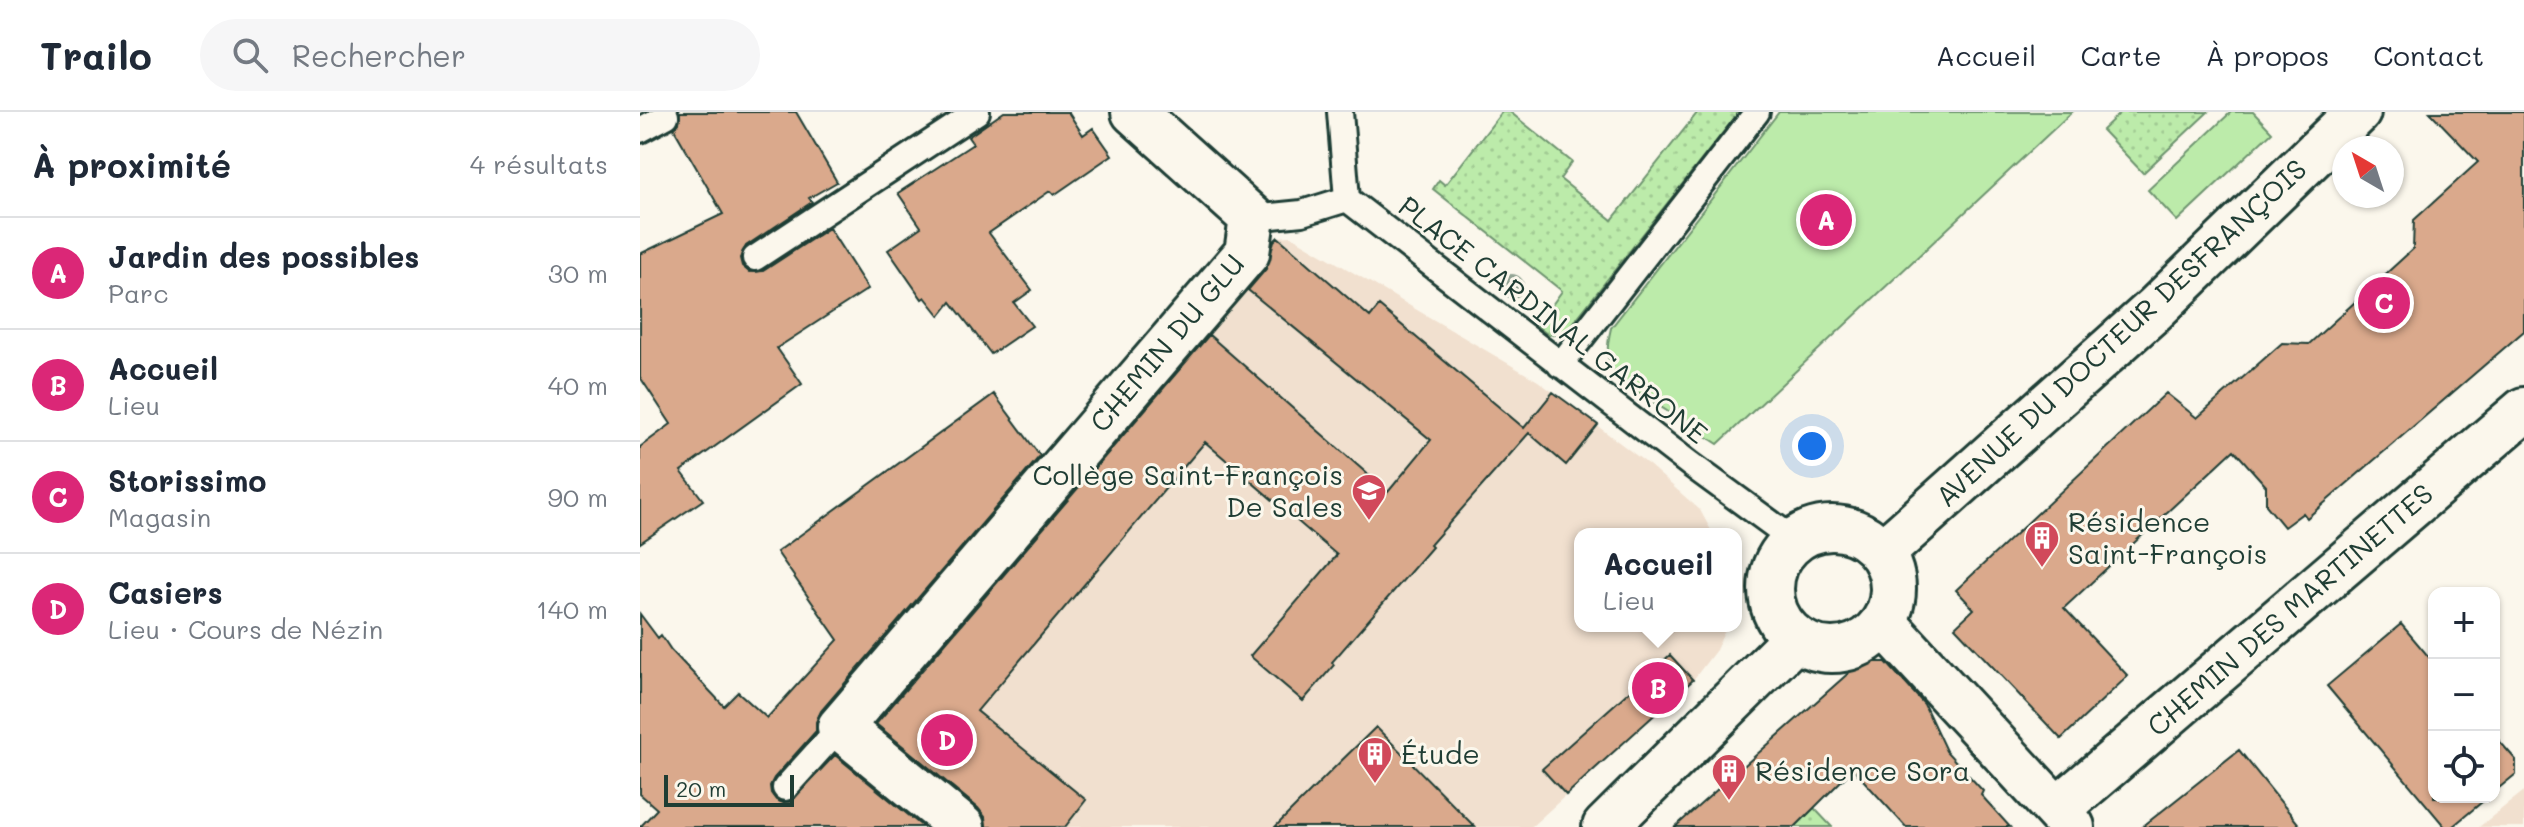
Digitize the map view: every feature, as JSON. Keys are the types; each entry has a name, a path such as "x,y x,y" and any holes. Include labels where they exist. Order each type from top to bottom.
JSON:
{"street":[{"name":"CHEMIN DU GLU","path":"840,727 1247,253 1252,218 1134,112"},
{"name":"AVENUE DU DOCTEUR DESFRANÇOIS","path":"1882,553 2155,309 2358,112"},
{"name":"CHEMIN DES MARTINETTES","path":"2064,819 2524,410"},
{"path":"1825,528 1848,530 1864,536 1882,553 1889,566 1894,591 1884,623 1861,644 1846,650 1824,651 1805,646 1777,620 1770,598 1773,569 1779,556 1804,533 1825,528"},
{"path":"1884,623 2064,819"},
{"path":"1605,827 1795,639"},
{"path":"840,727 962,827"}],"lane":[{"path":"755,258 977,112"},
{"path":"1252,218 1302,213 1347,199 1340,112"},
{"path":"1560,365 1757,112"},
{"path":"640,130 666,116"},
{"name":"PLACE CARDINAL GARRONE","path":"1347,199 1560,365 1794,540"},
{"path":"785,788 840,727"}],"shaded area":[{"name":"Collège Saint-François De Sales","path":"1291,236 1538,381 1649,465 1700,510 1710,528 1574,528 1574,632 1724,632 1716,650 1693,680 1531,827 988,827 861,724 1238,280 1278,237"},
{"path":"2524,791 2524,827 2479,827"}],"green space":[{"path":"1502,112 1510,112 1572,162 1560,179 1612,220 1698,112 1739,112 1566,332 1548,335 1537,326 1562,291 1433,189 1439,180 1445,185"},
{"path":"1779,112 2072,112 1718,444 1616,378 1609,359 1609,335 1611,328"},
{"path":"2121,112 2208,112 2143,173 2102,130"},
{"path":"2231,112 2253,112 2272,132 2177,221 2148,190"},
{"path":"1814,808 1832,827 1795,827"}],"building":[{"path":"680,112 796,112 837,182 809,198 812,202 746,246 740,258 742,266 749,272 763,271 829,228 868,289 777,348 802,384 681,471 703,500 640,543 640,447 671,424 640,377 640,254 723,214 674,129 679,123"},
{"path":"1004,112 1068,112 1083,135 1093,128 1112,155 1054,195 1050,191 989,233 1032,290 1014,303 1032,326 991,354 951,302 940,316 925,297 922,299 888,250 921,227 898,193 973,144 968,137"},
{"path":"2430,112 2524,112 2524,331 2307,518 2303,513 2284,527 2266,505 2266,486 2234,450 2064,608 2128,676 2061,739 1955,627 1974,609 1956,590 2166,393 2197,418 2282,343 2309,344 2413,249 2414,220 2478,162"},
{"path":"1278,237 1370,317 1379,306 1524,428 1553,392 1598,425 1566,465 1529,433 1430,545 1432,547 1332,662 1334,665 1303,701 1250,656 1337,555 1205,442 977,711 1086,800 1065,827 986,827 985,817 978,808 876,724 1209,335 1388,492 1431,440 1248,290 1266,269"},
{"path":"994,394 1040,456 821,711 816,731 770,786 776,800 790,802 835,755 923,827 640,827 657,809 640,794 640,614 658,638 661,635 671,650 724,706 738,692 767,718 838,640 777,552"},
{"path":"2401,624 2428,656 2428,803 2481,803 2452,827 2445,827 2327,686"},
{"path":"1670,655 1693,680 1566,795 1542,769"},
{"path":"1861,662 1886,662 1924,704 1946,751 1983,791 1981,795 2010,827 1906,827 1853,769 1795,827 1675,827"},
{"name":"Étude","path":"1376,727 1475,827 1275,827 1336,766"},
{"path":"2500,742 2516,760 2516,774 2500,787"},
{"path":"2239,750 2301,827 2142,827"}],"place":[{"name":"Jardin des possibles","path":"1826,220"},
{"name":"Storissimo","path":"2384,303"},
{"name":"Collège Saint-François De Sales","path":"1369,522"},
{"name":"Résidence Saint-François","path":"2042,569"},
{"name":"Accueil","path":"1658,688"},
{"name":"Casiers","path":"947,740"},
{"name":"Étude","path":"1375,785"},
{"name":"Résidence Sora","path":"1729,802"}]}
